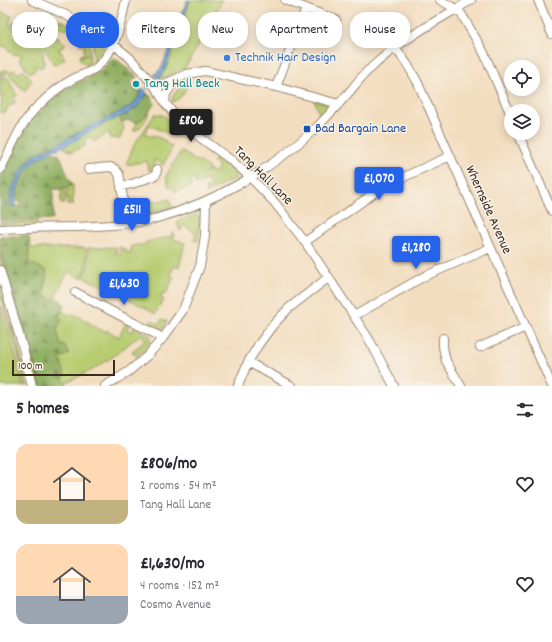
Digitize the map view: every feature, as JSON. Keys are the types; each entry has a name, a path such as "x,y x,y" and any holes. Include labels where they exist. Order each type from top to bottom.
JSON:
{"street":[{"name":"Tang Hall Lane","path":"32,0 66,15"},
{"path":"119,30 126,0"},
{"path":"285,0 316,12"},
{"path":"440,0 456,9 462,15 484,53 506,104"},
{"path":"410,38 471,0"},
{"path":"538,0 552,34"},
{"path":"276,87 306,8"},
{"path":"0,170 26,119 36,107 54,92 72,80 97,67 111,48"},
{"name":"Tang Hall Lane","path":"119,48 148,78 165,103 183,125 231,160 250,177 275,204 305,242 329,277 374,348 394,386"},
{"path":"0,229 127,223 181,211 206,201 229,190 250,177 296,145 339,104 370,68 394,48"},
{"name":"Whernside Avenue","path":"396,48 417,81 552,386"},
{"path":"156,88 187,74 205,71 276,87 339,104"},
{"path":"165,103 166,94 176,79"},
{"path":"521,140 552,211"},
{"path":"305,242 384,186 450,156"},
{"path":"92,171 110,167 115,169 119,174 127,223"},
{"path":"122,186 132,184 158,174"},
{"path":"105,386 128,372 147,356 163,338 183,310 200,266 205,236 206,201"},
{"path":"354,316 423,277 490,248"},
{"path":"0,270 23,348 32,386"},
{"path":"238,386 248,362 273,325 289,308 329,277"},
{"path":"75,292 163,338"},
{"path":"480,347 526,327"},
{"path":"441,344 446,361 461,386"},
{"path":"248,362 292,386"}],"green space":[{"path":"190,0 222,0 216,12 198,12 198,45 185,68 159,79 165,70 173,48 190,48 190,12 186,12"},
{"path":"1,12 12,16 9,24 12,25 12,48 58,48 58,37 60,38 59,40 66,43 63,47 59,48 65,59 54,65 45,49 42,50 45,63 42,65 43,67 40,68 38,66 30,73 19,59 22,57 20,54 13,55 5,46 0,46"},
{"path":"58,19 66,22 66,30 58,26"},
{"path":"84,48 90,48 90,54 80,55 84,54"},
{"path":"93,48 104,48 104,49 94,62"},
{"path":"80,56 90,56 90,63 86,65 80,60"},
{"path":"114,57 137,77 131,82 138,92 143,89 134,104 35,155 28,161 10,206 21,206 20,201 15,201 16,195 23,176 32,164 48,153 51,152 58,154 73,185 61,189 53,189 53,219 0,220 0,177 4,173 16,144 30,121 57,96 69,87 97,73"},
{"path":"23,69 32,81 24,91 10,76 10,71 15,70 18,74"},
{"path":"8,70 7,74 1,75 1,78 7,77 15,90 14,91 18,95 13,99 16,102 12,106 9,105 6,112 0,113 2,96 0,96 0,71"},
{"path":"187,84 182,95 172,102 173,96 177,91"},
{"path":"147,93 153,99 154,104 148,113 137,123 128,120 122,122 120,117 136,108 142,102"},
{"path":"314,100 328,104 327,109 320,116"},
{"path":"150,110 142,126 133,131 137,123"},
{"path":"155,114 163,115 179,132 176,137 149,125 145,134 152,137 153,135 166,141 165,143 172,146 171,151 163,165 155,159 154,170 149,171 147,161 127,165 134,145"},
{"path":"120,117 124,128 120,139 109,138 110,132 93,142 91,137 84,140 86,145 71,152 63,147 103,124"},
{"path":"181,151 209,168 206,172 207,173 209,170 214,173 219,166 213,161 215,159 235,172 235,178 207,193 205,188 211,186 207,179 196,184 194,178 190,180 192,186 175,192 173,187 169,188 166,176"},
{"path":"73,185 73,205 67,205 67,191 69,190 67,190 66,187"},
{"path":"65,187 65,204 61,204 61,189"},
{"path":"170,199 172,206 132,216 128,207 139,204"},
{"path":"175,207 175,210 161,214 133,219 130,218 160,212"},
{"path":"195,215 200,217 198,241 193,240 196,235 184,225 180,231 177,221"},
{"path":"38,221 36,224 0,224 0,222"},
{"path":"174,232 174,240 185,243 179,267 174,266 170,275 174,277 166,294 162,293 161,298 164,300 155,314 112,289 111,290 83,277 88,267 88,248 116,247 117,250 115,250 117,255 120,255 119,247 122,247 122,250 125,249 126,253 131,252 131,246 146,244 146,242 172,236 171,233"},
{"path":"0,236 29,236 29,262 47,271 44,295 65,305 59,316 62,319 65,345 69,354 60,358 65,375 63,378 67,386 40,386 30,346 0,249"},
{"path":"29,241 31,248 86,248 86,267 81,278 68,272 55,297 62,301 61,303 44,295 47,271 29,262"},
{"path":"0,254 29,346 39,386 36,386 26,347 0,262"},
{"path":"0,287 28,386 25,386 17,350 0,297"},
{"path":"0,305 14,350 23,386 0,386"},
{"path":"62,311 70,316 72,313 105,332 106,330 119,337 126,323 129,325 127,330 132,332 134,327 150,335 150,344 136,356 132,352 146,340 141,334 114,356 92,370 65,383 63,378 65,375 60,358 69,354 65,345 61,345 57,330 62,319 59,316"},
{"path":"162,319 167,321 163,328 154,330 148,327 152,320 159,324"}],"water":[{"path":"187,0 190,0 186,12 182,12"},
{"path":"169,48 173,48 165,70 159,79 154,75 162,67"},
{"path":"143,89 147,93 141,103 133,110 100,126 69,144 47,153 35,161 25,172 22,178 16,192 15,206 10,206 12,191 17,178 35,155 134,104"}],"waterway":[{"name":"Tang Hall Beck","path":"144,92 150,84"}],"place":[{"name":"Technik Hair Design","path":"227,58"},
{"name":"Tang Hall Beck","path":"136,84"},
{"name":"Bad Bargain Lane","path":"307,129"}]}
